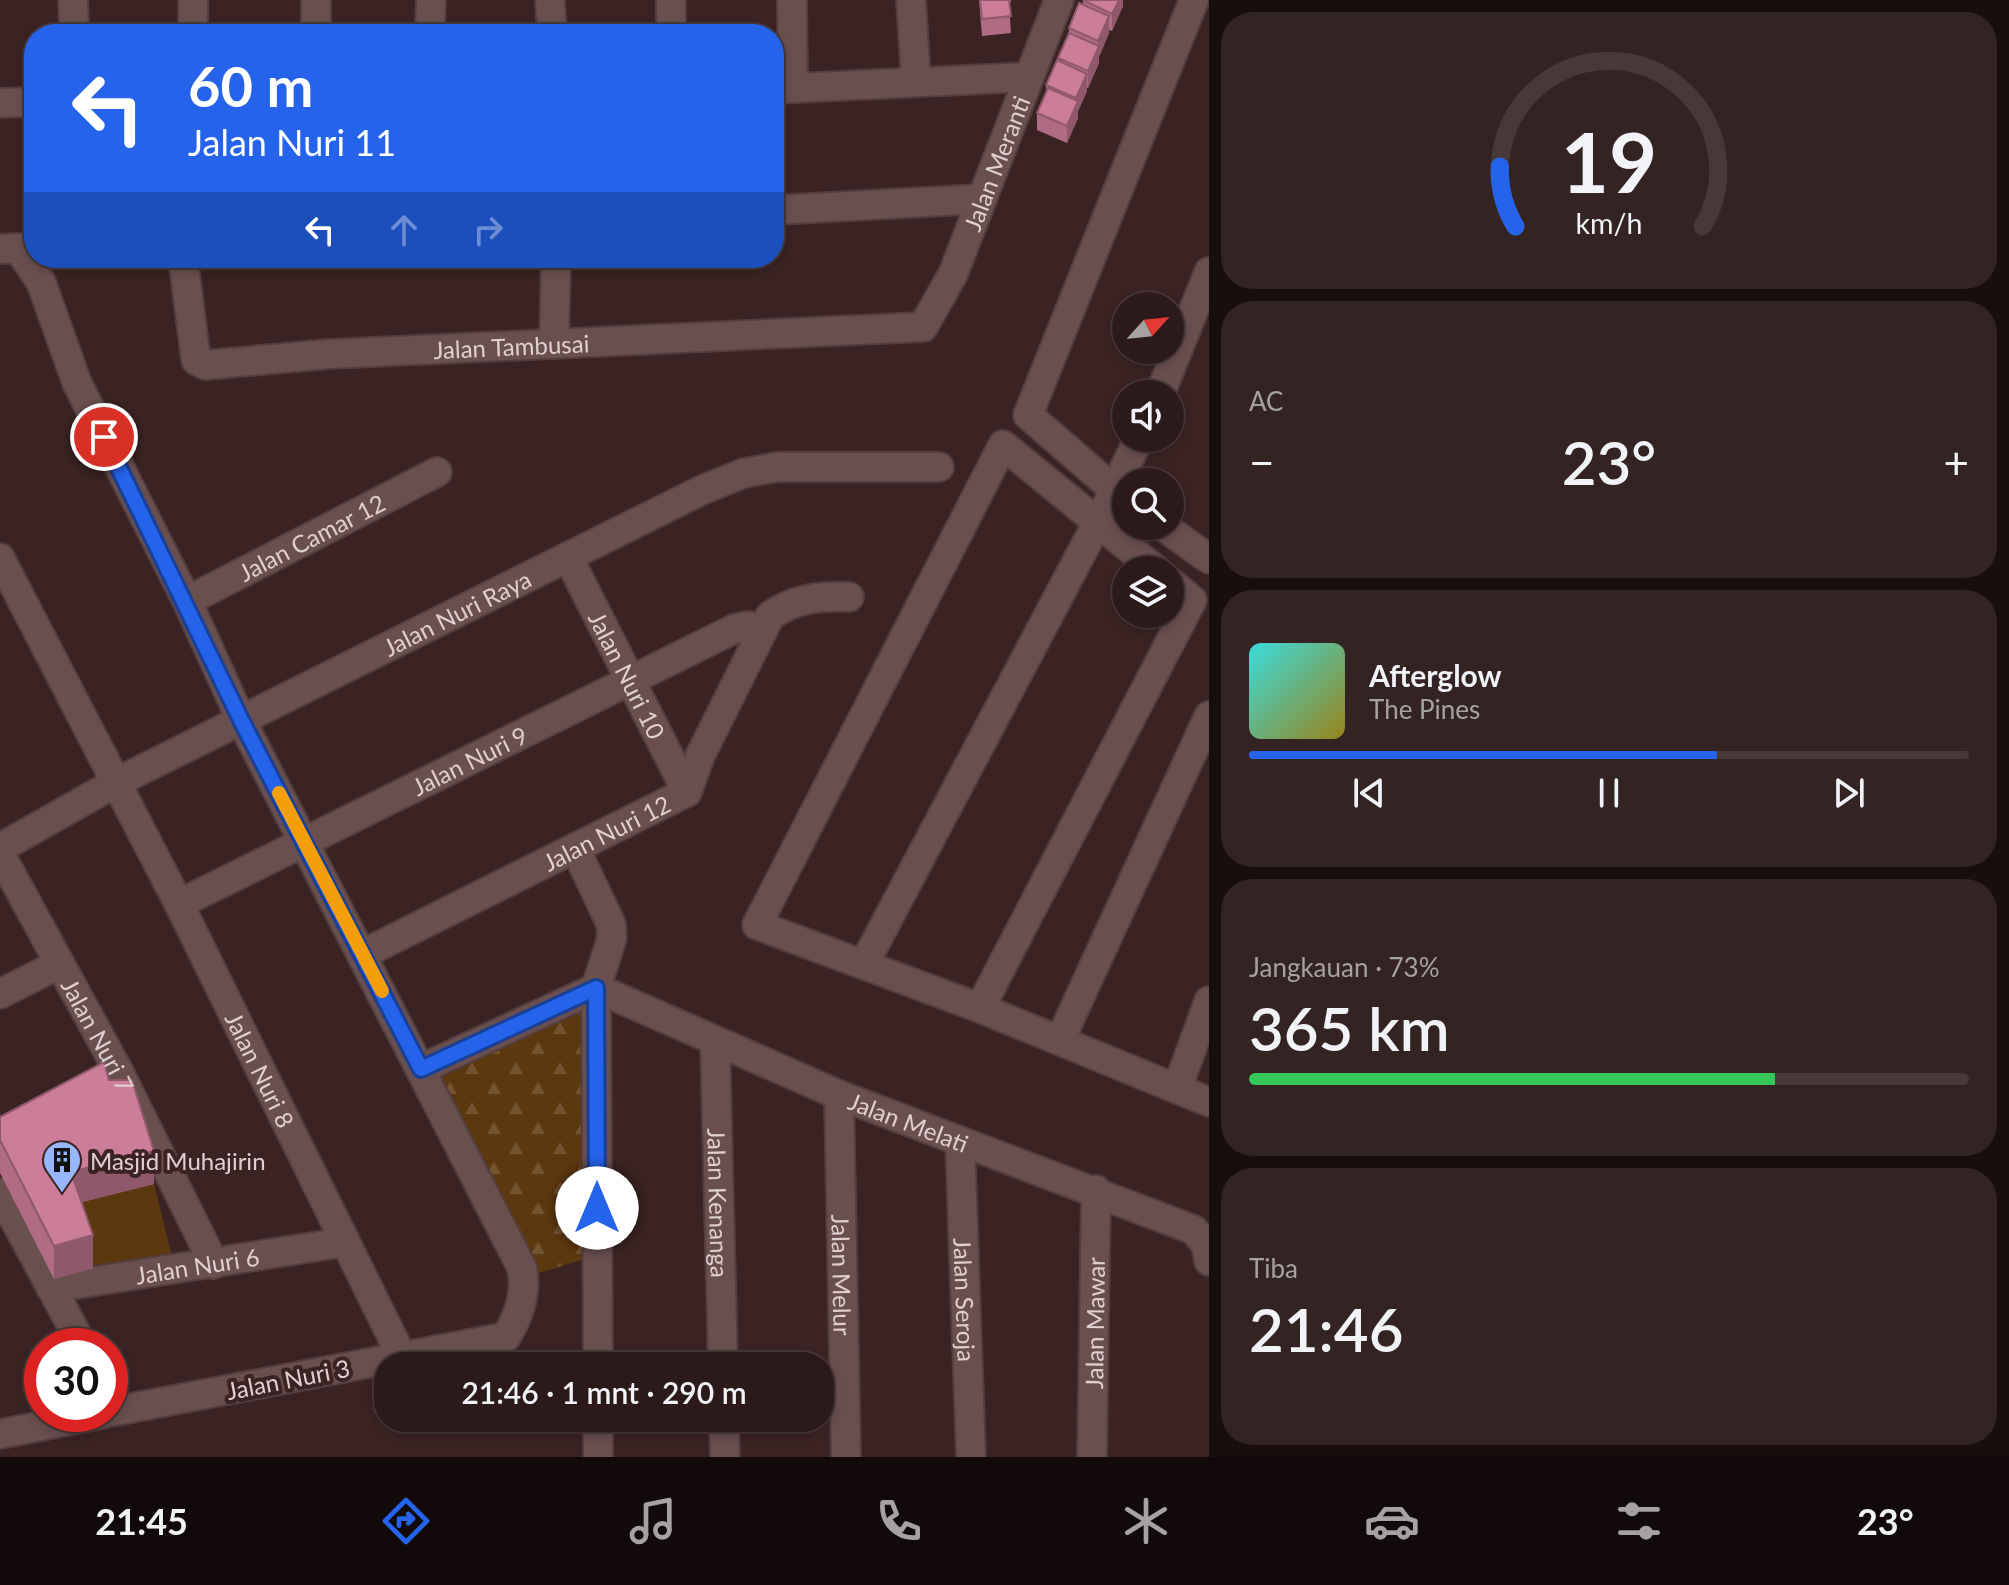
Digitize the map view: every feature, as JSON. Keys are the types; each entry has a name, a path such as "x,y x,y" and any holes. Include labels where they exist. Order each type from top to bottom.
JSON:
{"street":[{"path":"73,0 74,24"},
{"path":"193,0 193,24"},
{"path":"316,0 316,24"},
{"path":"430,24 431,0"},
{"path":"550,0 551,24"},
{"path":"671,0 671,24"},
{"path":"792,0 784,88 916,80 1033,64 1035,0"},
{"path":"911,0 916,80"},
{"name":"Jalan Meranti","path":"928,324 953,274 1059,0"},
{"path":"1146,556 1110,505 1028,415 1194,0"},
{"path":"0,103 24,102"},
{"path":"784,209 981,199"},
{"path":"9,248 24,264"},
{"path":"28,268 41,282 77,383 187,601 242,722 421,1069 596,988"},
{"name":"Jalan Tambusai","path":"184,268 196,360 205,365 329,354 917,329 928,324"},
{"path":"554,344 556,268"},
{"path":"1166,380 1209,272"},
{"path":"1110,505 1003,445 757,925 980,1008 1209,1102"},
{"path":"864,964 1110,505 1133,452"},
{"name":"Jalan Nuri Raya","path":"0,851 115,783 702,490 744,473 777,467 939,467"},
{"name":"Jalan Camar 12","path":"187,601 437,472"},
{"path":"1183,540 1209,559"},
{"name":"Jalan Nuri 10","path":"568,557 687,792"},
{"name":"Jalan Nuri 8","path":"0,558 179,904 400,1352"},
{"path":"1184,593 1192,600 1184,615"},
{"name":"Jalan Nuri 12","path":"363,954 687,792 700,756 770,616 792,603 818,596 849,597"},
{"name":"Jalan Nuri 9","path":"179,904 734,629 748,626 762,629"},
{"path":"980,1008 1177,628"},
{"path":"1060,1040 1209,716"},
{"path":"575,848 611,924 612,938 596,988 598,1352"},
{"name":"Jalan Nuri 7","path":"0,851 119,1072 214,1264"},
{"path":"0,994 59,964"},
{"name":"Jalan Melati","path":"596,988 839,1095 1096,1190 1194,1230 1206,1245 1209,1261"},
{"path":"1177,1089 1209,1001"},
{"name":"Jalan Kenanga","path":"715,1041 723,1352"},
{"name":"Jalan Nuri 3","path":"421,1069 522,1268 525,1285 515,1321 506,1337 428,1352"},
{"path":"92,1086 119,1072"},
{"name":"Jalan Melur","path":"839,1095 846,1457"},
{"name":"Jalan Seroja","path":"960,1142 971,1457"},
{"name":"Jalan Mawar","path":"1092,1457 1096,1190"},
{"path":"0,1193 73,1328"},
{"name":"Jalan Nuri 6","path":"51,1288 345,1242"},
{"name":"Jalan Nuri 3","path":"128,1405 374,1362"},
{"name":"Jalan Nuri 3","path":"0,1434 24,1428"},
{"path":"598,1432 598,1457"},
{"path":"724,1432 725,1457"}],"green space":[{"path":"581,1003 584,1259 530,1276 430,1083"},
{"path":"154,1184 171,1253 93,1268 71,1205"}],"building":[{"path":"980,0 1009,0 1011,16 982,19"},
{"path":"1083,0 1119,0 1112,14"},
{"path":"1079,3 1109,16 1098,41 1069,28"},
{"path":"1069,33 1099,46 1088,71 1058,58"},
{"path":"1057,60 1087,74 1076,98 1046,85"},
{"path":"1048,88 1078,101 1067,126 1037,113"},
{"name":"Masjid Muhajirin","path":"104,1062 109,1080 132,1080 154,1151 71,1172 93,1235 54,1246 0,1140 0,1117"}],"slow traffic":[{"path":"279,793 382,991"}],"place":[{"name":"Masjid Muhajirin","path":"62,1194"}],"route":[{"path":"104,437 187,601 242,722 421,1069 596,988 597,1208"}]}
